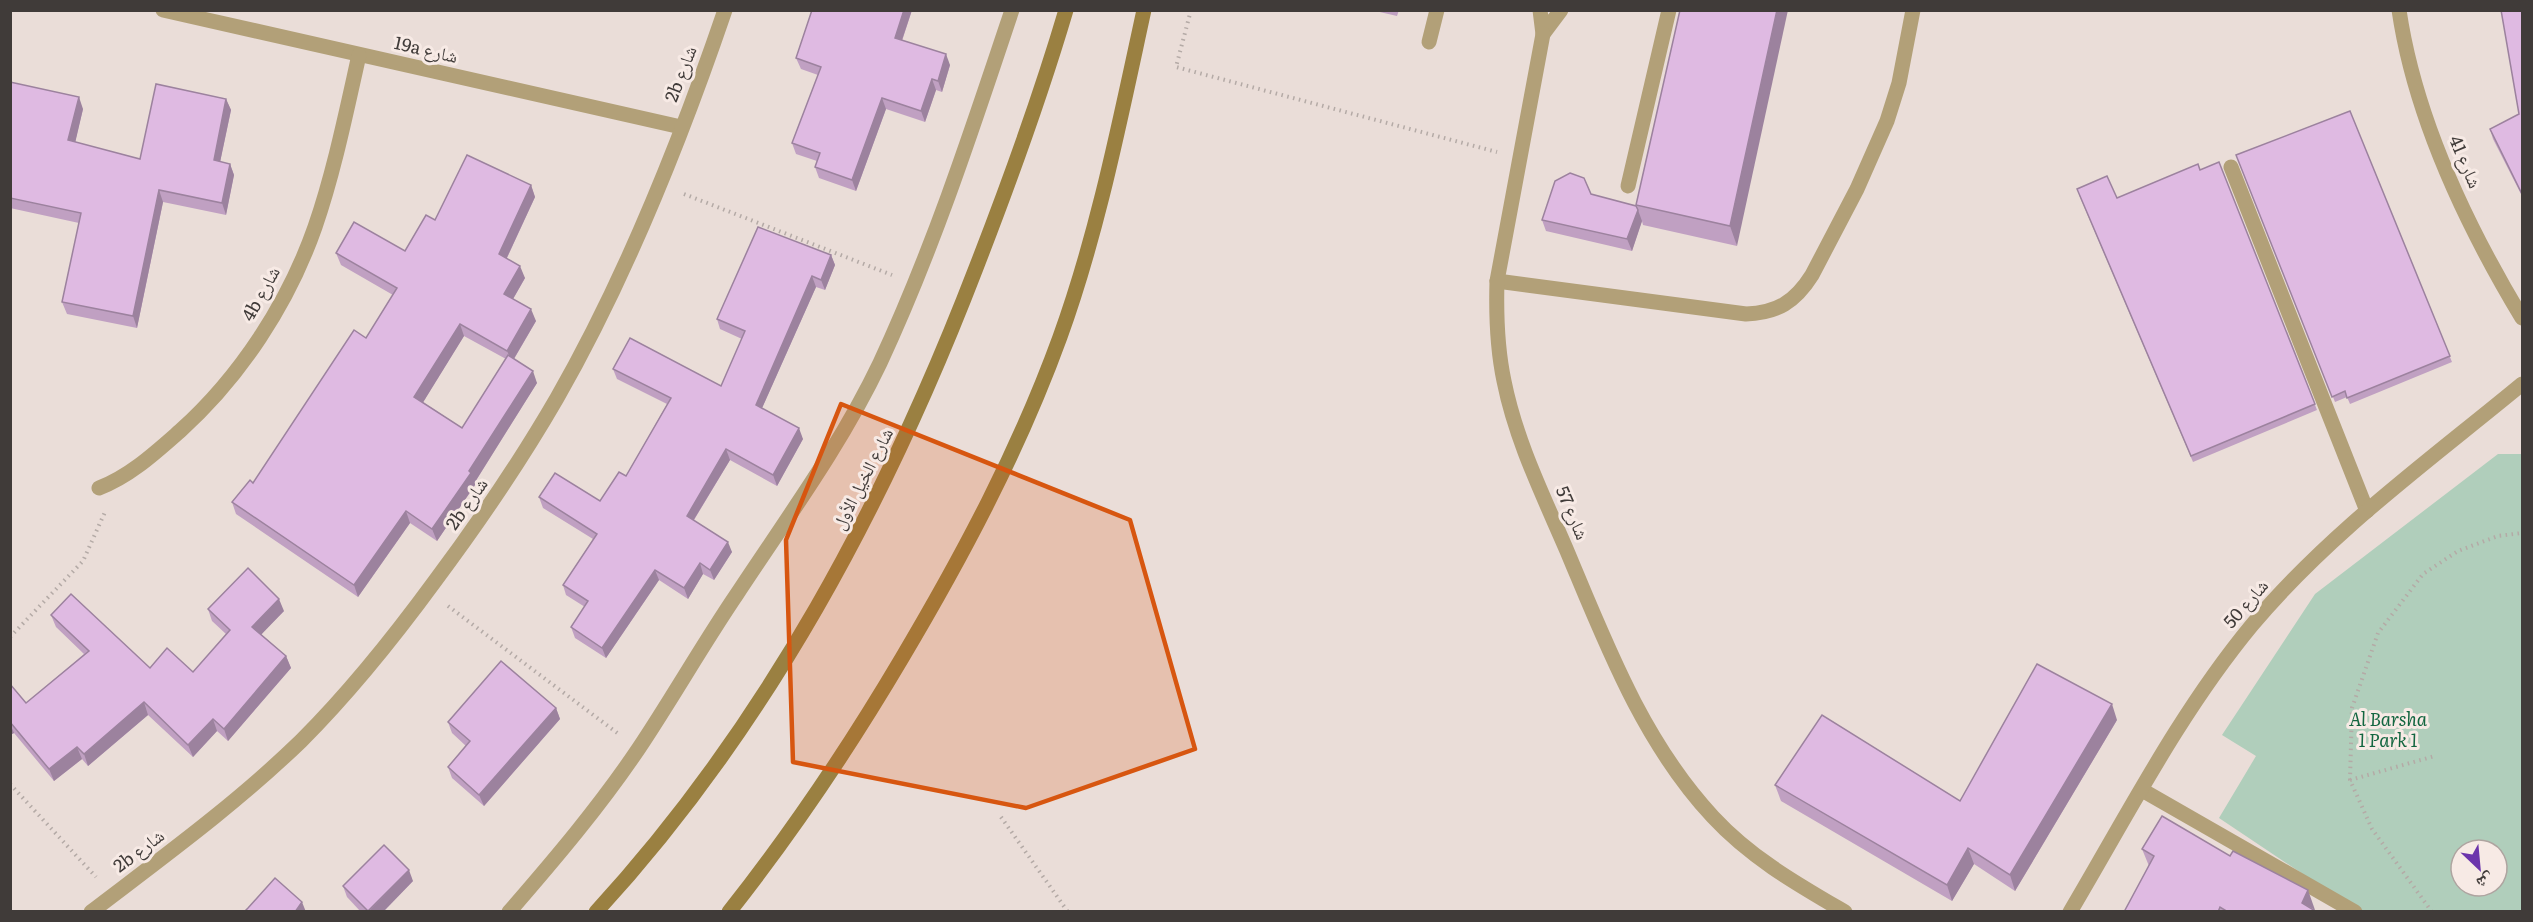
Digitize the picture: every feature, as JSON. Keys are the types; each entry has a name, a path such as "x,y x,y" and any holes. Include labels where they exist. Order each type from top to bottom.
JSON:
{"main road":[{"name":"شارع الخيل الأول","path":"596,912 668,826 726,749 786,660 830,586 876,501 917,414 1012,178 1045,82 1066,10"},
{"path":"729,912 809,804 872,709 930,612 1008,463 1061,335 1081,270 1097,214 1144,10"}],"street":[{"name":"19a شارع","path":"163,10 681,128"},
{"name":"2b شارع","path":"91,912 211,821 303,739 354,684 428,591 512,473 558,396 594,327 658,184 725,10"},
{"path":"509,912 596,807 638,748 830,455 879,365 914,283 954,185 1012,10"},
{"path":"1429,42 1437,10"},
{"path":"1540,10 1543,34"},
{"path":"1543,34 1561,10"},
{"path":"1628,186 1669,10"},
{"path":"1497,281 1746,314 1766,313 1785,305 1801,292 1812,275 1872,157 1899,83 1913,10"},
{"name":"شارع 41","path":"2399,10 2415,82 2433,138 2462,204 2504,287 2523,318"},
{"name":"شارع 57","path":"1543,34 1518,157 1497,281 1498,346 1503,379 1517,432 1632,698 1679,776 1712,817 1747,851 1780,875 1845,912"},
{"name":"4b شارع","path":"99,488 119,481 156,453 190,422 222,388 275,313 314,229 328,185 360,55"},
{"path":"2230,167 2367,511"},
{"name":"شارع 50","path":"2070,912 2189,710 2253,624 2327,546 2523,384"},
{"path":"2142,790 2355,912"}],"path":[{"path":"1191,10 1176,67 1518,157"},
{"path":"658,184 914,283"},
{"path":"10,637 83,561 119,481"},
{"path":"2432,912 2372,829 2350,780 2352,708 2378,633 2423,574 2458,551 2498,536 2523,533"},
{"path":"428,591 638,748"},
{"path":"2350,780 2435,756"},
{"path":"10,784 112,895"},
{"path":"1001,817 1068,912"}],"highlighted area":[{"path":"841,404 1130,520 1195,749 1026,808 793,762 786,540"}],"green space":[{"name":"Al Barsha 1 Park 1","path":"2498,454 2522,454 2522,911 2358,911 2219,818 2256,756 2222,735 2315,594"}],"building":[{"path":"812,10 904,10 895,38 946,54 938,81 932,79 921,111 882,98 852,180 815,167 820,153 792,143 821,67 796,58"},
{"path":"1680,10 1777,10 1730,226 1636,205"},
{"path":"2501,10 2523,10 2523,196 2490,129 2519,114"},
{"path":"10,82 79,97 68,140 140,159 156,84 226,99 214,160 230,164 222,203 159,190 133,316 62,302 81,213 10,198"},
{"path":"2350,111 2450,356 2347,398 2345,391 2332,397 2236,155"},
{"path":"467,155 531,185 499,254 520,266 504,294 531,309 507,351 460,324 414,397 462,428 508,355 533,371 469,471 471,473 432,529 406,511 354,585 232,502 250,480 253,483 354,330 366,338 397,288 336,253 354,222 405,251 426,215 435,220"},
{"path":"2219,162 2315,404 2191,456 2077,189 2107,176 2117,198 2198,164 2200,170"},
{"path":"1570,173 1584,178 1591,194 1636,206 1638,210 1627,239 1542,220 1555,181"},
{"path":"758,227 831,255 821,280 812,276 756,405 799,428 773,475 726,449 687,516 728,542 710,570 700,563 684,588 655,570 602,648 571,627 588,601 563,585 597,534 539,497 555,473 600,501 619,472 626,476 671,398 613,369 630,338 721,386 745,331 717,319"},
{"path":"248,568 279,599 252,627 286,656 224,729 213,719 188,745 144,702 84,754 77,747 49,769 10,722 10,684 26,703 89,651 51,615 71,594 150,668 167,648 193,672 230,630 208,609"},
{"path":"501,661 556,708 479,795 448,767 470,741 448,722"},
{"path":"2037,664 2112,704 2010,875 1968,848 1947,885 1775,785 1822,715 1960,801"},
{"path":"2162,816 2230,856 2233,851 2308,890 2302,903 2317,912 2228,912 2220,907 2218,912 2124,912 2154,856 2142,849"},
{"path":"384,845 409,870 368,911 343,886"},
{"path":"275,878 302,902 295,912 244,912 248,908"}]}
